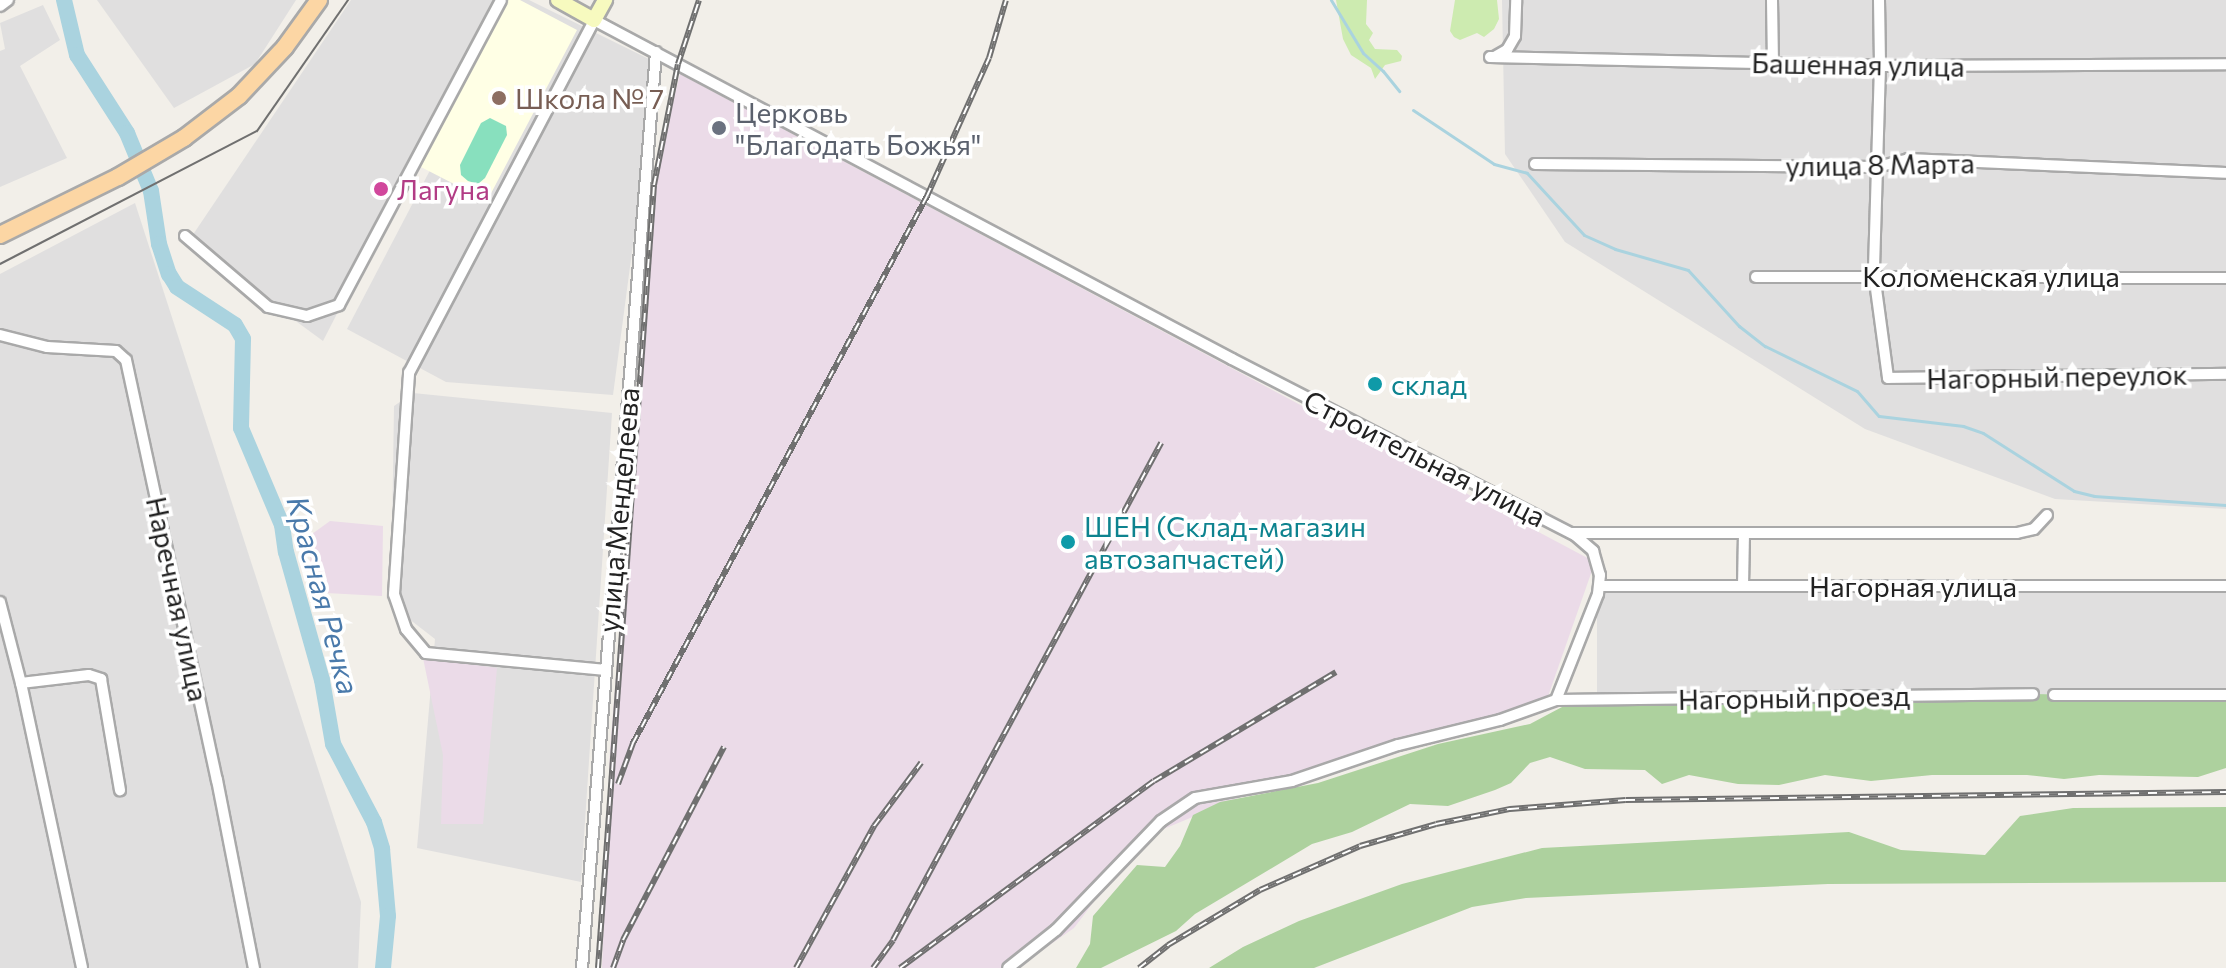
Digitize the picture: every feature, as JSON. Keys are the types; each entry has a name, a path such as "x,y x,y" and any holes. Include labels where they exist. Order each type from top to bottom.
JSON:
{"main road":[{"path":"0,235 118,177 184,138 239,96 285,47 319,0"}],"street":[{"path":"0,6 8,0"},
{"path":"185,236 268,307 307,316 339,305 501,0"},
{"name":"Строительная улица","path":"558,0 1232,359 1570,533 1593,551 1600,586"},
{"path":"605,0 409,373 394,594 406,629 426,653 606,670"},
{"name":"Башенная улица","path":"1516,0 1518,22 1512,44 1501,55 1490,57 1880,66 2226,64"},
{"path":"1772,0 1773,63"},
{"path":"1874,274 1879,0"},
{"name":"улица Менделеева","path":"582,968 656,52"},
{"name":"улица 8 Марта","path":"1535,164 1877,167 1908,159 2226,173"},
{"name":"Коломенская улица","path":"1756,277 1874,274 2226,278"},
{"name":"Нагорный переулок","path":"1874,274 1888,378 2226,374"},
{"name":"Наречная улица","path":"0,335 47,347 116,351 126,360 217,780 254,968"},
{"path":"1570,533 2017,533 2034,529 2047,515"},
{"path":"1743,586 1744,533"},
{"path":"1008,968 1056,930 1161,821 1195,798 1292,781 1398,745 1500,720 1556,700 1600,586"},
{"name":"Нагорная улица","path":"1600,586 2226,586"},
{"path":"0,602 21,683 82,968"},
{"path":"21,683 89,675 101,679 120,790"},
{"name":"Нагорный проезд","path":"1556,700 2033,694"},
{"path":"2054,695 2226,695"}],"shaded area":[{"path":"97,0 296,0 255,64 174,108"},
{"path":"351,0 498,0 323,341 188,242"},
{"name":"Школа № 7","path":"508,0 520,0 577,30 487,201 421,167"},
{"path":"519,0 529,0 657,63 613,395 446,382 347,329"},
{"path":"1502,0 2226,0 2226,509 2055,499 1865,429 1565,242 1505,154"},
{"path":"43,5 60,40 20,66 67,158 0,187 0,51 5,49 0,23"},
{"path":"680,74 1595,562 1545,705 1306,770 1142,838 1074,928 1017,968 602,968 610,749 658,162"},
{"path":"135,203 361,902 358,968 0,968 0,274"},
{"path":"413,393 612,413 581,882 417,848 435,639 391,605 394,406"},
{"path":"330,521 383,526 382,596 308,592 312,534"},
{"path":"1597,591 2226,591 2226,701 1597,701"},
{"path":"423,658 497,668 483,824 441,824 443,755"}],"green space":[{"path":"1336,0 1367,0 1366,24 1373,33 1369,40 1375,49 1397,50 1402,56 1401,61 1385,65 1375,79 1371,68 1351,55 1343,39"},
{"path":"1455,0 1497,0 1499,19 1494,29 1484,37 1477,33 1460,40 1454,37 1450,31"},
{"path":"490,118 506,126 507,135 485,178 478,184 461,175 460,165 481,123"},
{"path":"2033,694 2226,698 2226,768 2198,777 2099,775 2064,779 2027,775 1932,775 1871,781 1825,775 1779,785 1738,784 1689,775 1662,784 1645,770 1585,769 1550,757 1530,763 1511,783 1495,790 1448,806 1410,804 1352,832 1312,844 1195,914 1176,931 1101,968 1076,968 1090,944 1093,916 1137,865 1165,867 1180,846 1193,815 1220,802 1318,783 1438,744 1530,724 1562,707"},
{"path":"2226,807 2226,882 1828,884 1526,898 1472,907 1314,968 1209,968 1243,947 1299,921 1402,884 1542,848 1849,832 1901,850 1985,855 2020,816 2073,808"}],"waterway":[{"name":"Красная Речка","path":"64,0 77,55 127,133 151,191 159,244 169,274 177,287 235,325 243,339 241,428 282,525 286,552 322,680 333,744 374,822 382,849 388,916 383,968"},
{"path":"1331,0 1363,53 1399,91"},
{"path":"1413,110 1494,164 1527,173 1584,235 1615,249 1688,270 1739,326 1765,346 1857,391 1879,416 1963,426 1983,433 2074,491 2094,496 2226,505"}],"tram line":[{"path":"0,264 257,131 348,0"}],"railway":[{"path":"598,968 654,185 678,64 699,0"},
{"path":"618,784 633,743 927,196 989,58 1006,0"},
{"path":"873,968 893,940 1161,443"},
{"path":"900,968 1154,781 1336,672"},
{"path":"613,968 623,940 724,747"},
{"path":"796,968 874,826 921,763"},
{"path":"1139,968 1168,945 1260,890 1360,846 1436,824 1510,809 1626,800 2226,792"}],"place":[{"name":"Школа № 7","path":"499,98"},
{"name":"Церковь \"Благодать Божья\"","path":"719,128"},
{"name":"Лагуна","path":"381,189"},
{"name":"склад","path":"1375,384"},
{"name":"ШЕН (Склад-магазин автозапчастей)","path":"1068,542"}]}
